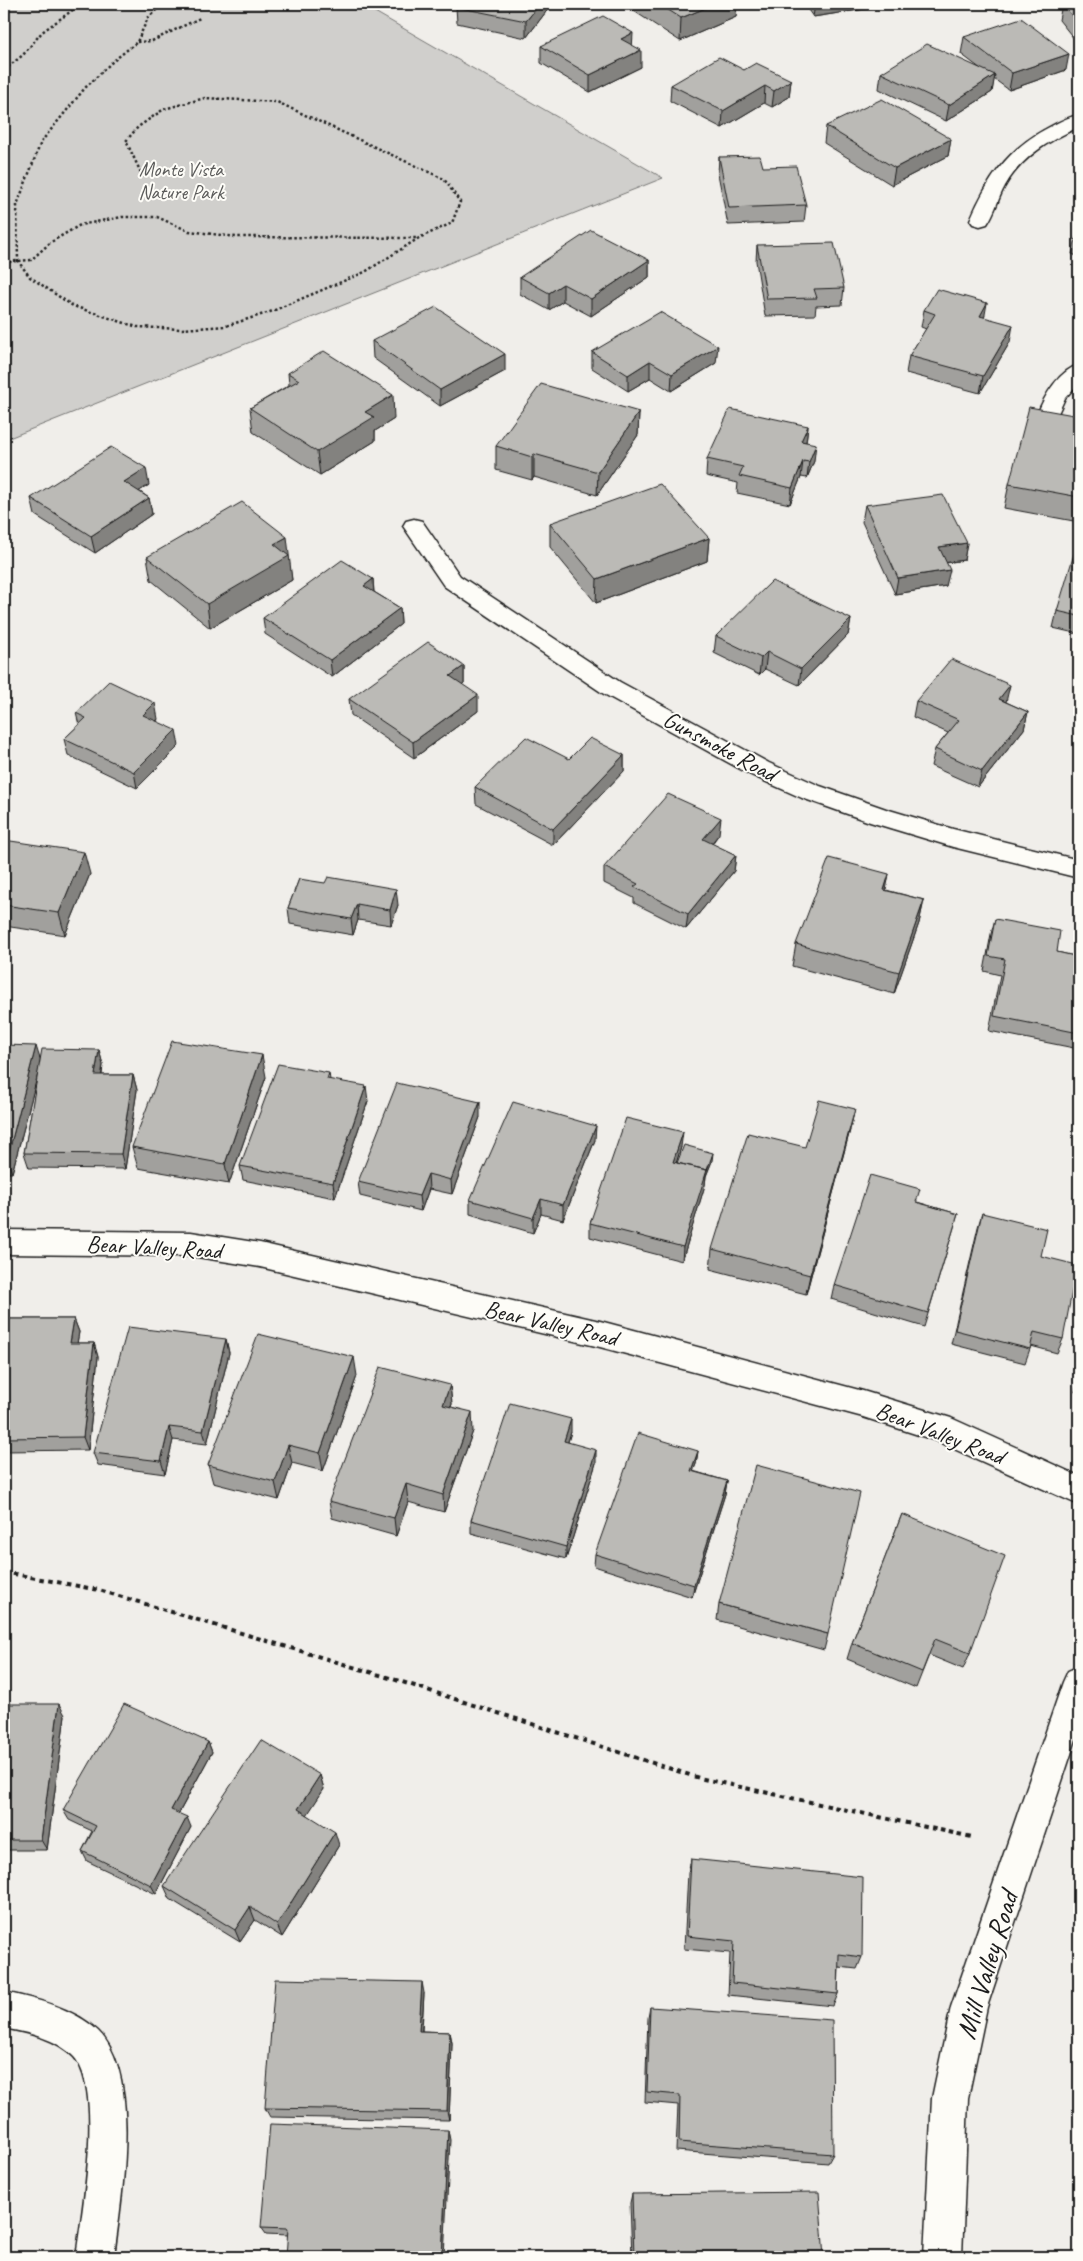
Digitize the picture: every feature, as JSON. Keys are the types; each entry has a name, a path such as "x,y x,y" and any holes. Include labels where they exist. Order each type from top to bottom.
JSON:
{"street":[{"path":"980,220 996,184 1017,156 1054,132 1079,120"},
{"path":"1048,415 1055,396 1079,371"},
{"name":"Gunsmoke Road","path":"414,526 452,580 546,646 612,688 760,769 811,792 879,816 953,838 1079,869"},
{"name":"Bear Valley Road","path":"4,1242 191,1244 260,1255 600,1334 864,1404 940,1428 1079,1491"},
{"name":"Mill Valley Road","path":"943,2257 950,2098 970,2007 1079,1682"},
{"path":"4,2010 37,2017 67,2030 87,2044 98,2059 105,2086 107,2146 95,2257"}],"path":[{"path":"4,70 23,55 42,32 81,4"},
{"path":"142,176 126,141 138,127 164,108 204,98 277,102 444,179 460,202 452,222 419,238 365,272 270,312 226,326 182,329 137,327 73,306 30,278 18,261 17,205 41,142 85,88 112,62 138,42 148,18 162,4"},
{"path":"138,42 152,41 200,18"},
{"path":"4,262 30,260 51,242 80,225 122,216 157,217 189,231 236,237 419,238"},
{"path":"4,1572 99,1590 393,1679 699,1778 972,1836"}],"green space":[{"name":"Monte Vista Nature Park","path":"4,4 361,4 663,178 4,440"}],"building":[{"path":"459,4 540,4 526,21 456,7"},
{"path":"659,4 715,4 681,18"},
{"path":"1062,4 1079,4 1079,24"},
{"path":"603,16 633,33 621,39 641,50 590,75 541,46"},
{"path":"1021,18 1069,54 1012,73 964,37"},
{"path":"927,44 995,75 949,105 881,73"},
{"path":"719,57 744,70 756,63 791,80 774,91 765,86 723,111 671,85"},
{"path":"882,99 951,139 895,168 826,126"},
{"path":"760,156 763,167 796,166 806,205 729,208 719,157"},
{"path":"591,230 649,260 591,299 563,284 549,293 520,277"},
{"path":"834,243 844,288 814,289 817,298 767,299 757,245"},
{"path":"937,289 987,303 980,316 1013,325 983,376 909,356 935,314 924,310"},
{"path":"436,307 505,354 440,390 372,341"},
{"path":"660,312 718,346 672,374 650,361 628,375 592,352"},
{"path":"324,351 393,395 365,412 374,417 317,452 250,408 299,380 288,373"},
{"path":"541,384 639,412 598,472 534,454 532,457 496,446"},
{"path":"1029,407 1079,416 1079,497 1009,484"},
{"path":"730,409 808,426 801,441 816,444 809,462 803,461 792,488 739,476 743,467 707,459"},
{"path":"111,447 146,468 124,482 149,498 91,536 31,498"},
{"path":"660,484 709,538 597,579 550,523"},
{"path":"943,495 967,543 939,547 950,570 898,578 865,505"},
{"path":"242,502 287,537 274,544 289,556 207,604 147,557"},
{"path":"1074,554 1079,555 1079,616 1057,611"},
{"path":"342,560 373,579 364,586 400,608 330,660 263,618"},
{"path":"772,581 851,619 801,669 767,652 761,658 716,636"},
{"path":"428,642 464,666 450,676 478,695 413,742 349,699"},
{"path":"951,659 1010,685 999,699 1028,712 982,771 935,749 959,720 916,701"},
{"path":"109,681 155,703 143,715 176,730 134,772 64,739 86,718 76,713"},
{"path":"526,737 569,759 590,738 624,755 553,829 475,787"},
{"path":"668,794 721,818 703,839 736,855 688,914 634,887 638,884 604,867"},
{"path":"4,840 84,852 59,913 4,905"},
{"path":"829,858 889,874 884,890 924,900 899,972 796,944"},
{"path":"328,877 396,889 390,910 357,904 351,919 288,908 299,879 325,883"},
{"path":"995,919 1060,931 1057,952 1079,957 1079,1033 994,1016 1005,959 988,956"},
{"path":"172,1041 262,1055 225,1164 132,1147"},
{"path":"4,1045 36,1046 7,1159 4,1158"},
{"path":"42,1049 99,1050 95,1075 133,1075 121,1154 24,1153"},
{"path":"278,1064 329,1073 327,1079 366,1086 333,1183 240,1166"},
{"path":"397,1083 480,1102 451,1180 428,1174 419,1196 358,1182"},
{"path":"819,1100 855,1109 810,1275 712,1249 748,1133 805,1147"},
{"path":"513,1102 596,1126 563,1205 541,1199 533,1218 470,1200"},
{"path":"626,1118 683,1132 673,1162 707,1170 683,1247 590,1223"},
{"path":"684,1145 713,1153 707,1170 677,1163"},
{"path":"870,1175 920,1189 916,1202 958,1214 928,1313 834,1285"},
{"path":"982,1213 1047,1229 1041,1256 1077,1265 1063,1339 1034,1332 1030,1349 955,1330"},
{"path":"4,1319 74,1319 70,1343 94,1343 83,1437 4,1438"},
{"path":"128,1327 226,1339 203,1431 169,1427 161,1461 93,1453"},
{"path":"258,1334 354,1357 320,1453 288,1445 275,1482 208,1465"},
{"path":"380,1367 450,1385 443,1405 472,1412 443,1495 406,1484 394,1518 329,1501"},
{"path":"510,1403 571,1419 564,1441 596,1450 566,1547 471,1520"},
{"path":"638,1433 698,1451 691,1471 727,1481 694,1585 595,1554"},
{"path":"756,1465 860,1493 828,1634 719,1604"},
{"path":"902,1514 1005,1556 970,1653 935,1639 922,1672 852,1643"},
{"path":"4,1704 59,1704 41,1840 4,1840"},
{"path":"124,1704 208,1742 171,1810 187,1817 151,1885 82,1851 96,1826 63,1810"},
{"path":"261,1740 320,1775 298,1809 335,1832 277,1925 250,1907 235,1930 164,1886"},
{"path":"691,1859 863,1877 862,1957 839,1954 838,1994 732,1983 734,1941 687,1936"},
{"path":"275,1979 422,1982 419,2031 450,2032 447,2111 265,2108"},
{"path":"650,2007 832,2020 833,2154 679,2142 680,2095 647,2092"},
{"path":"270,2124 448,2130 442,2257 286,2257 288,2228 261,2227"},
{"path":"819,2192 824,2257 634,2257 632,2194"}]}
